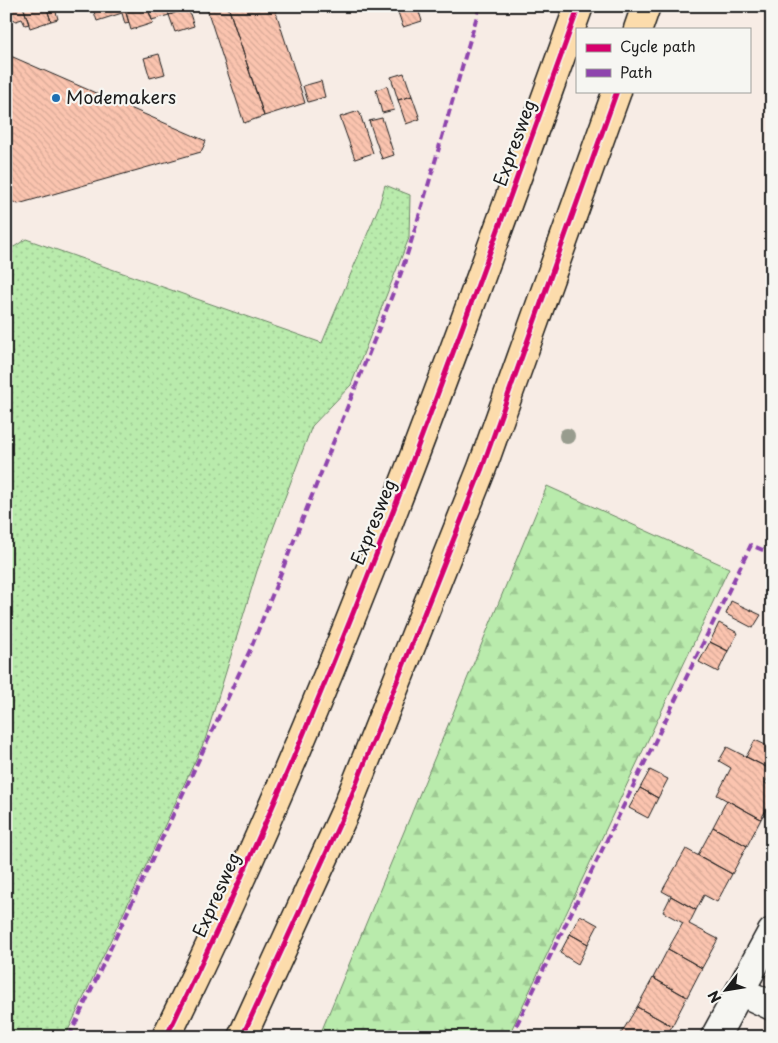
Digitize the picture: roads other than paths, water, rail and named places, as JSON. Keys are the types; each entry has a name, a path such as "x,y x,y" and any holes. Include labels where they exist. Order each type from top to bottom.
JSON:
{"highway":[{"name":"Expresweg","path":"166,1037 282,786 425,433 578,6"},
{"path":"638,28 646,6"},
{"path":"242,1037 344,812 482,468 616,92"}],"street":[{"path":"716,1037 772,932"},
{"path":"740,991 772,1006"}],"place":[{"name":"Modemakers","path":"56,98"}]}
